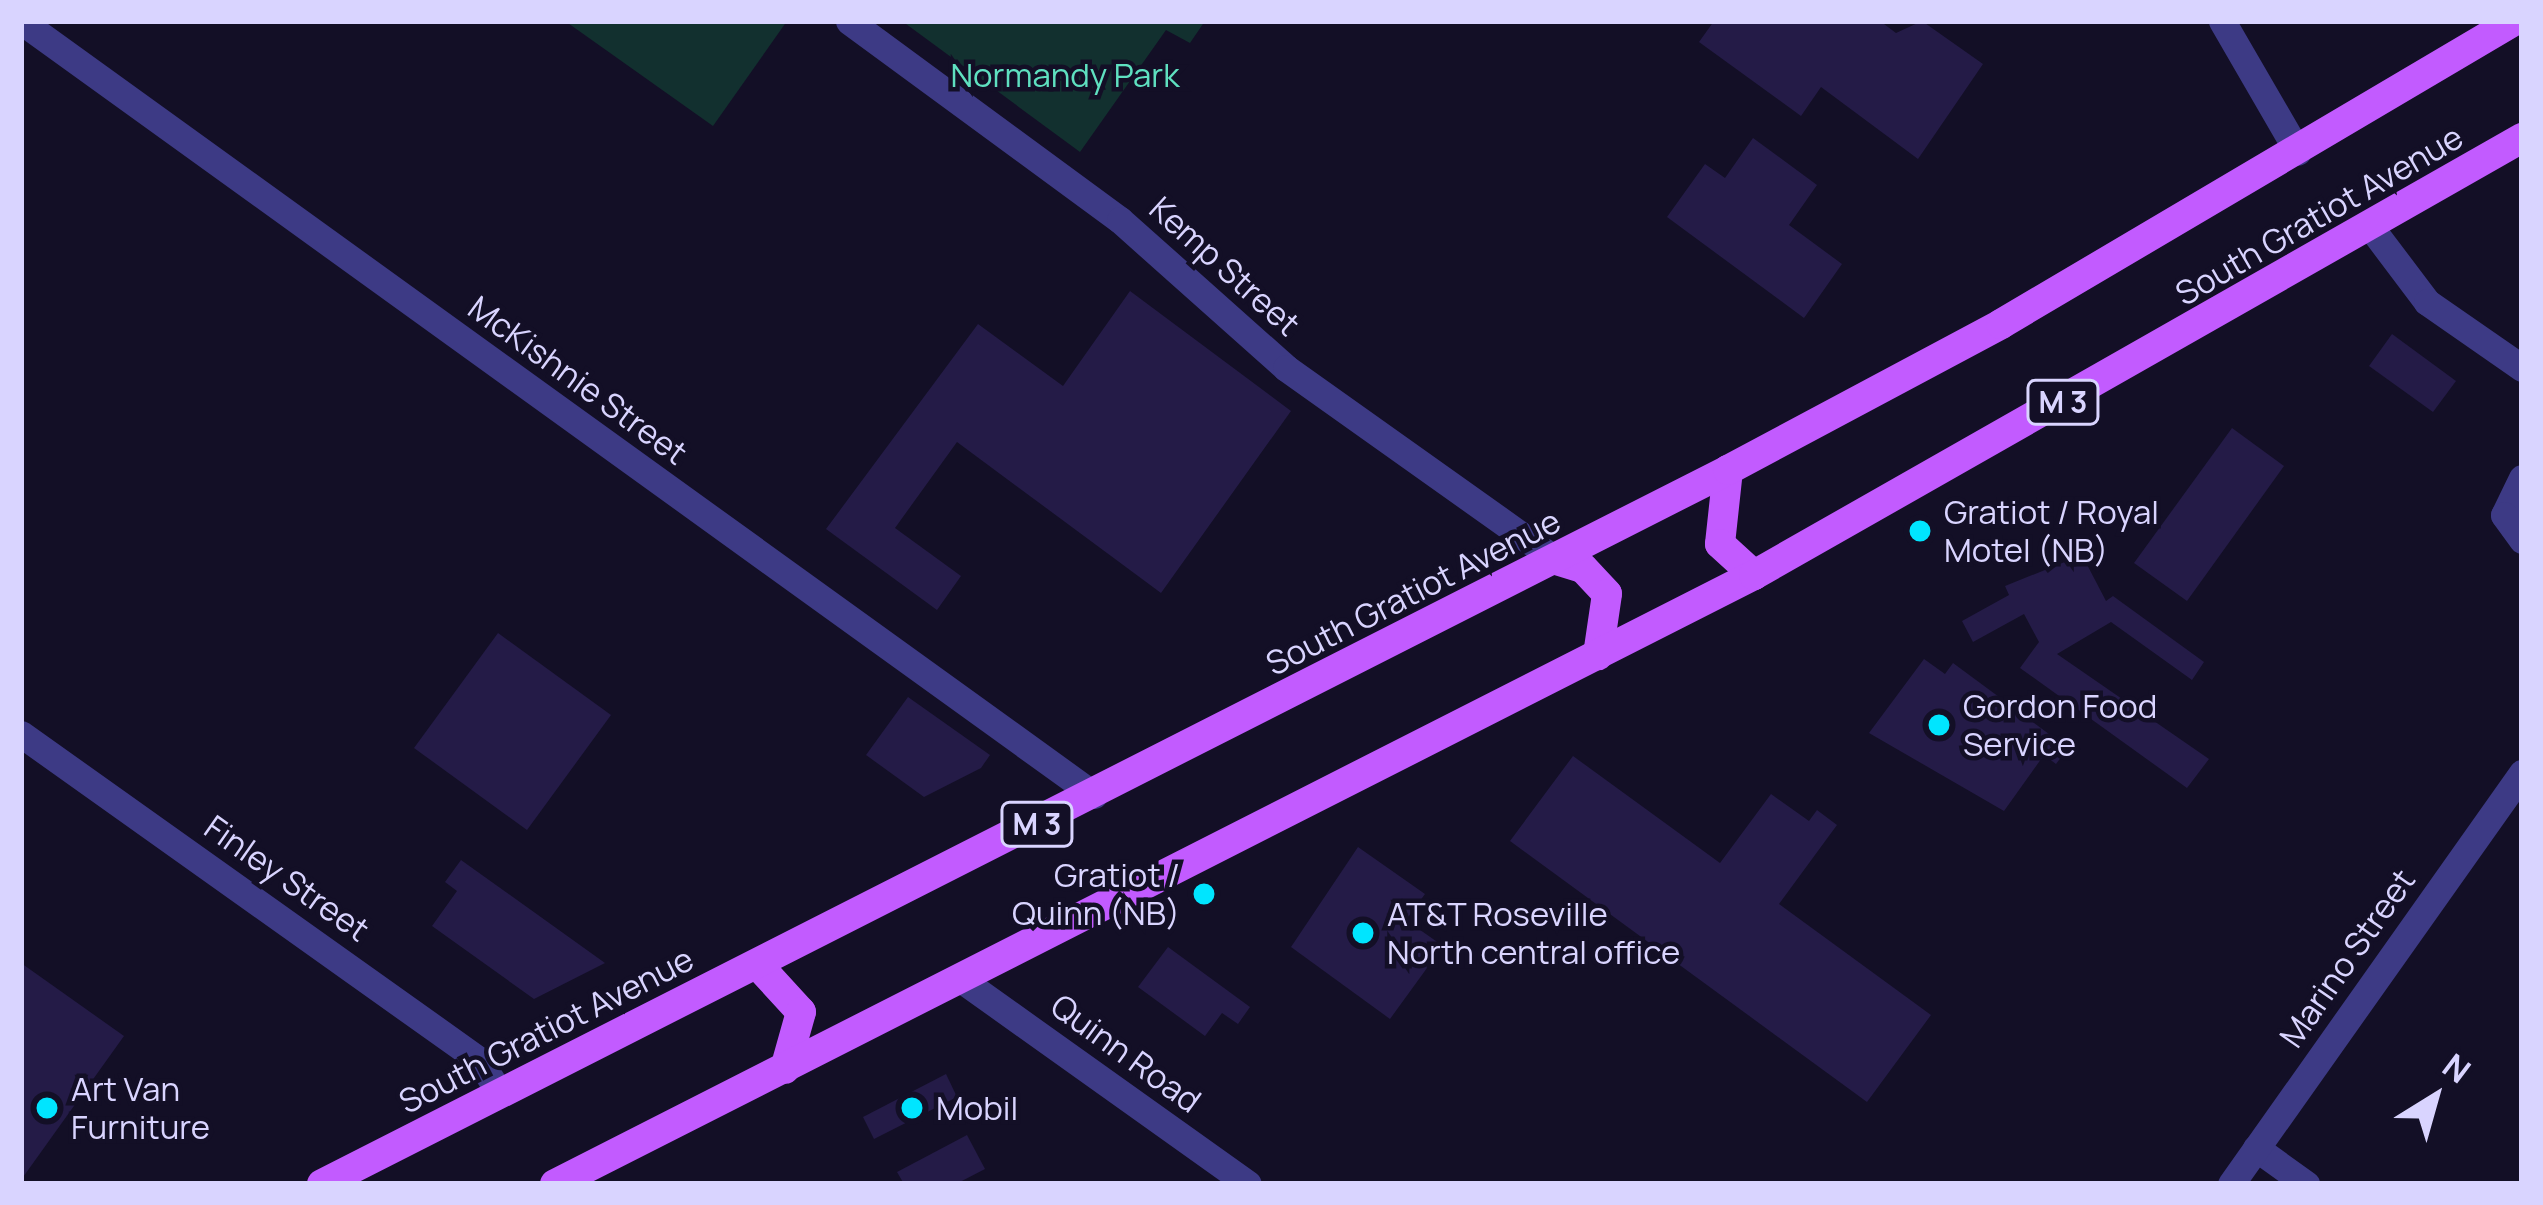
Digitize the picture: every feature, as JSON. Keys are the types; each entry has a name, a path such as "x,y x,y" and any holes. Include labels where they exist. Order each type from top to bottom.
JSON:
{"main road":[{"name":"South Gratiot Avenue","path":"322,1184 1728,470 2298,152 2514,21"},
{"name":"South Gratiot Avenue","path":"555,1184 1754,575 2372,230 2522,138"},
{"path":"1728,470 1720,544 1754,575"},
{"path":"1556,560 1583,568 1607,595 1598,655"},
{"path":"757,964 780,978 801,1012 785,1069"}],"street":[{"name":"McKishnie Street","path":"21,21 1094,795"},
{"name":"Kemp Street","path":"849,21 1120,220 1286,368 1556,560"},
{"path":"2222,21 2298,152"},
{"path":"2372,230 2427,302 2522,368"},
{"path":"2522,478 2504,515 2522,540"},
{"name":"Finley Street","path":"21,734 478,1060 500,1093"},
{"name":"Marino Street","path":"2231,1184 2522,773"},
{"name":"Quinn Road","path":"962,980 1248,1184"},
{"path":"2256,1148 2306,1184"}],"green space":[{"path":"565,21 787,21 713,126"},
{"name":"Normandy Park","path":"902,21 1205,21 1190,43 1166,30 1080,152"}],"building":[{"path":"1714,21 1880,21 1896,33 1922,21 1983,64 1918,159 1821,87 1801,116 1699,42"},
{"path":"1753,138 1817,185 1789,225 1842,264 1804,318 1667,217 1705,164 1725,178"},
{"path":"1130,291 1291,411 1161,593 957,442 895,528 961,576 937,610 826,529 978,324 1063,386"},
{"path":"2392,334 2456,381 2433,412 2369,366"},
{"path":"2232,428 2284,466 2187,601 2134,563"},
{"path":"2082,555 2106,601 2113,596 2204,662 2192,680 2111,622 2057,654 2209,759 2187,788 2020,668 2039,642 2024,614 1973,642 1962,621 2009,595 2005,586"},
{"path":"498,633 611,715 527,830 414,748"},
{"path":"1924,659 1945,674 1953,663 2068,748 2056,764 2044,755 2004,811 1869,733"},
{"path":"908,697 990,755 981,768 924,797 866,755"},
{"path":"1573,756 1720,863 1771,794 1809,821 1817,810 1837,825 1779,904 1931,1015 1867,1102 1510,841"},
{"name":"AT&T Roseville North central office","path":"1358,847 1425,894 1406,920 1443,946 1390,1019 1291,947"},
{"path":"461,860 605,963 534,999 432,926 457,891 445,882"},
{"path":"1168,947 1250,1007 1238,1024 1222,1013 1205,1036 1138,987"},
{"name":"Art Van Furniture","path":"21,963 124,1036 21,1180"},
{"path":"946,1074 957,1097 874,1139 863,1117"},
{"path":"967,1135 985,1169 956,1184 904,1184 897,1172"}],"place":[{"name":"Gratiot / Royal Motel (NB)","path":"1920,531"},
{"name":"Gordon Food Service","path":"1939,725"},
{"name":"Gratiot / Quinn (NB)","path":"1204,894"},
{"name":"AT&T Roseville North central office","path":"1363,933"},
{"name":"Art Van Furniture","path":"47,1108"},
{"name":"Mobil","path":"912,1108"}]}
